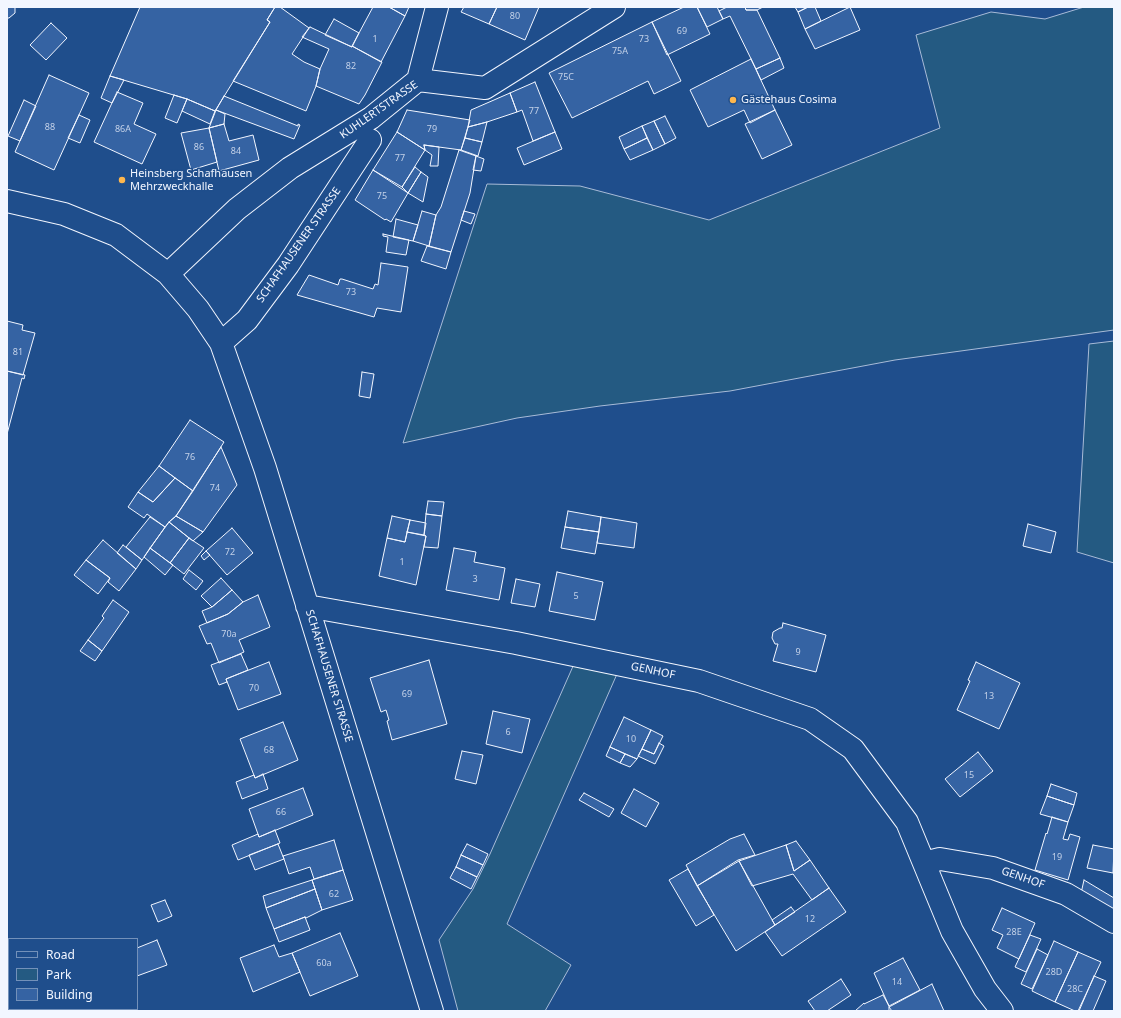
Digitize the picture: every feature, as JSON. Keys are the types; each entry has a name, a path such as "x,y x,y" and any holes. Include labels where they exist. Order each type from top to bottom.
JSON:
{"street":[{"path":"418,80 437,7"},
{"name":"KUHLERTSTRASSE","path":"168,274 237,209 290,168 371,118 418,80 485,88 614,7"},
{"name":"SCHAFHAUSENER STRASSE","path":"221,343 247,320 288,265 370,140"},
{"name":"SCHAFHAUSENER STRASSE","path":"7,201 64,214 116,235 168,274 198,309 221,343 265,468 432,1011"},
{"name":"GENHOF","path":"307,606 516,643 699,681 810,718 853,749 907,822 952,931 985,989 1002,1011"},
{"name":"GENHOF","path":"924,863 940,859 993,868 1066,894 1114,922"}],"green space":[{"path":"1084,7 1114,7 1114,330 895,360 730,391 600,406 517,418 403,443 487,184 580,186 709,220 940,128 916,35 991,12 1045,19"},
{"path":"1114,341 1114,563 1077,552 1089,344"},
{"path":"574,664 617,674 507,924 571,965 545,1011 458,1011 439,940 473,889"}],"building":[{"path":"7,7 15,7 15,13 9,18 7,18"},
{"path":"140,7 275,7 267,20 270,22 215,111 187,99 110,76"},
{"path":"275,7 280,7 309,28 292,54 304,62 320,69 316,86 306,111 233,81 270,22 267,20"},
{"path":"373,7 389,7 405,16 381,62 352,46"},
{"path":"389,7 409,7 405,16"},
{"path":"464,7 497,7 489,24 461,12"},
{"path":"497,7 539,7 525,40 489,24"},
{"path":"684,7 697,7 710,34 667,55 652,22"},
{"path":"697,7 717,7 723,19 707,27"},
{"path":"727,7 745,7 746,10 757,10 780,58 756,69 730,16 723,19 719,11"},
{"path":"745,7 763,7 757,10 746,10"},
{"path":"795,7 808,7 798,12"},
{"path":"808,7 815,7 821,21 805,29 798,12"},
{"path":"850,7 860,30 815,49 805,29"},
{"path":"334,19 359,33 352,47 325,35"},
{"path":"652,22 681,81 654,94 648,81 572,118 549,73"},
{"path":"51,23 67,38 46,60 30,45"},
{"path":"310,27 352,46 382,62 359,104 316,86 320,69 329,49 302,37"},
{"path":"780,58 784,68 761,80 756,69"},
{"name":"Gästehaus Cosima","path":"751,59 775,110 750,123 744,110 708,127 690,90"},
{"path":"49,75 89,93 54,170 15,152"},
{"path":"110,76 124,80 112,103 101,98"},
{"path":"535,82 555,132 533,141 522,110 517,112 510,93"},
{"path":"117,92 143,103 134,124 156,134 142,164 94,142"},
{"path":"510,93 517,112 468,127 471,110"},
{"path":"174,95 187,99 177,123 165,118"},
{"path":"224,96 298,126 298,124 300,125 294,139 216,110"},
{"path":"187,99 215,111 210,124 182,111"},
{"path":"24,100 36,106 20,141 8,136"},
{"path":"216,110 225,114 224,124 209,128"},
{"path":"407,110 470,120 461,150 424,145 425,150 397,132"},
{"path":"775,110 792,145 762,159 745,124"},
{"path":"79,115 90,120 80,143 68,138"},
{"path":"665,116 676,138 665,144 654,121"},
{"path":"654,121 665,144 653,150 642,126"},
{"path":"487,122 482,142 465,138 468,127"},
{"path":"224,124 229,141 253,135 259,160 219,171 209,128"},
{"path":"642,126 647,138 624,149 619,137"},
{"path":"209,128 217,162 191,170 181,133"},
{"path":"397,132 425,150 402,187 373,170"},
{"path":"555,132 562,149 524,165 517,148"},
{"path":"465,138 482,142 478,156 461,150"},
{"path":"647,138 653,150 630,160 624,149"},
{"path":"424,145 439,147 438,166 430,166 432,155 425,150"},
{"path":"459,150 476,156 470,193 451,252 429,246 436,215 441,207"},
{"path":"476,156 484,159 481,171 473,170"},
{"path":"415,167 421,172 408,193 402,187"},
{"path":"373,170 408,193 391,222 386,219 385,220 355,200"},
{"path":"421,172 428,177 423,202 408,193"},
{"path":"422,211 436,215 429,246 413,241"},
{"path":"464,211 475,214 471,224 461,220"},
{"path":"396,219 418,225 413,241 393,237"},
{"path":"383,234 409,240 406,255 386,252 388,237 383,236"},
{"path":"427,246 451,252 446,269 421,261"},
{"path":"381,263 408,267 401,312 377,308 374,317 297,295 309,275 338,285 340,279 342,279 373,289 375,284 378,285"},
{"path":"7,321 23,325 22,330 35,333 23,375 7,371"},
{"path":"7,371 25,375 24,379 22,378 7,434"},
{"path":"362,372 374,374 370,398 359,396"},
{"path":"190,420 224,442 193,491 159,466"},
{"path":"221,447 237,485 203,532 176,516"},
{"path":"159,466 175,478 153,502 138,492"},
{"path":"175,478 193,491 176,516 165,527 147,514 144,518 128,507 138,492 153,502"},
{"path":"428,501 444,502 442,516 426,514"},
{"path":"568,511 601,517 599,532 565,527"},
{"path":"426,514 442,516 438,548 424,547 426,536 424,535"},
{"path":"176,516 203,532 193,541 169,522"},
{"path":"392,516 410,520 405,542 387,538"},
{"path":"150,517 165,527 142,560 126,547"},
{"path":"601,517 637,523 634,548 597,543"},
{"path":"410,520 426,523 424,535 407,532"},
{"path":"169,522 189,538 170,563 150,548"},
{"path":"1028,524 1056,532 1051,553 1023,546"},
{"path":"565,527 599,532 595,554 561,548"},
{"path":"232,528 253,553 227,575 206,551"},
{"path":"407,532 426,536 416,585 379,576 387,538 405,542"},
{"path":"189,538 204,548 184,574 170,563"},
{"path":"103,540 136,569 119,591 108,582 110,578 86,560"},
{"path":"123,545 142,560 136,569 117,553"},
{"path":"150,548 173,565 165,575 144,557"},
{"path":"454,548 476,552 474,562 505,568 499,600 446,590"},
{"path":"206,551 210,555 204,560 201,556"},
{"path":"86,560 110,578 98,594 74,575"},
{"path":"189,570 203,581 196,590 183,579"},
{"path":"557,572 603,582 595,620 549,611"},
{"path":"221,578 232,590 212,607 201,596"},
{"path":"516,579 540,584 535,607 511,603"},
{"path":"232,590 243,602 228,614 207,623 202,611 212,607"},
{"path":"258,595 270,627 239,640 244,652 219,663 211,643 207,644 199,626 228,614 243,602"},
{"path":"113,600 129,612 102,651 88,640 104,618 102,616"},
{"path":"783,623 826,635 816,672 773,661 778,644 775,644 772,638 773,632 782,628"},
{"path":"88,640 102,651 95,661 80,651"},
{"path":"241,654 248,670 226,679 227,682 219,685 211,665"},
{"path":"429,660 447,724 392,740 386,710 381,712 370,678"},
{"path":"269,662 281,694 238,710 226,679"},
{"path":"976,662 1020,683 999,729 957,710 970,681 968,680"},
{"path":"493,711 530,719 522,753 486,744"},
{"path":"624,717 651,730 637,759 610,747"},
{"path":"283,722 298,760 255,778 240,739"},
{"path":"651,730 663,736 654,754 642,749"},
{"path":"659,743 664,746 655,764 638,756 642,749 654,754"},
{"path":"610,747 625,754 620,763 606,756"},
{"path":"462,751 483,755 476,784 455,779"},
{"path":"978,752 993,771 960,797 945,779"},
{"path":"625,754 637,759 630,767 620,763"},
{"path":"263,774 268,789 242,799 236,782 254,775 255,778"},
{"path":"1051,784 1077,793 1074,805 1047,796"},
{"path":"303,788 313,815 259,837 249,809"},
{"path":"634,789 659,803 646,827 621,813"},
{"path":"584,793 614,809 609,817 579,800"},
{"path":"1047,796 1074,805 1068,822 1040,814"},
{"path":"1052,817 1068,822 1063,839 1068,840 1070,834 1080,837 1068,880 1035,870"},
{"path":"275,830 280,843 238,860 232,845 258,834 259,837"},
{"path":"744,834 755,855 738,860 697,886 686,865 730,839"},
{"path":"334,840 343,870 314,879 310,867 289,874 283,856"},
{"path":"796,841 810,860 794,871 786,845"},
{"path":"278,844 284,859 255,870 249,855"},
{"path":"467,844 488,854 483,865 461,855"},
{"path":"786,845 794,871 810,860 829,888 812,900 793,874 752,886 739,861"},
{"path":"1093,845 1114,849 1113,873 1087,868"},
{"path":"461,855 483,865 477,877 456,867"},
{"path":"739,861 775,925 736,951 697,886"},
{"path":"456,867 477,877 471,889 450,878"},
{"path":"688,869 714,915 696,926 669,880"},
{"path":"343,870 353,900 322,910 312,880"},
{"path":"312,880 315,889 266,908 263,896"},
{"path":"1084,880 1114,898 1114,915 1080,898"},
{"path":"829,888 846,912 782,956 765,932"},
{"path":"315,889 322,910 306,918 305,917 274,929 266,908"},
{"path":"165,900 172,916 158,922 151,905"},
{"path":"791,907 795,912 775,925 772,920"},
{"path":"1002,908 1035,923 1019,959 997,948 1003,935 992,930"},
{"path":"305,917 310,930 279,942 274,929"},
{"path":"340,933 358,976 310,996 292,953"},
{"path":"1030,935 1041,939 1026,972 1015,967"},
{"path":"157,940 167,965 138,976 138,948"},
{"path":"1054,941 1078,952 1055,1002 1032,991"},
{"path":"274,945 279,957 292,953 300,972 253,992 240,958"},
{"path":"1037,949 1048,955 1032,989 1021,984"},
{"path":"1078,952 1101,962 1078,1011 1075,1011 1055,1002"},
{"path":"903,958 920,990 889,1006 874,973"},
{"path":"1094,976 1106,981 1093,1011 1079,1011"},
{"path":"841,979 851,995 827,1011 815,1011 808,1001"},
{"path":"932,984 944,1011 892,1011 889,1007"},
{"path":"883,995 889,1006 889,1011 855,1011 864,1003"}],"place":[{"name":"Gästehaus Cosima","path":"733,100"},
{"name":"Heinsberg Schafhausen Mehrzweckhalle","path":"122,180"}]}
